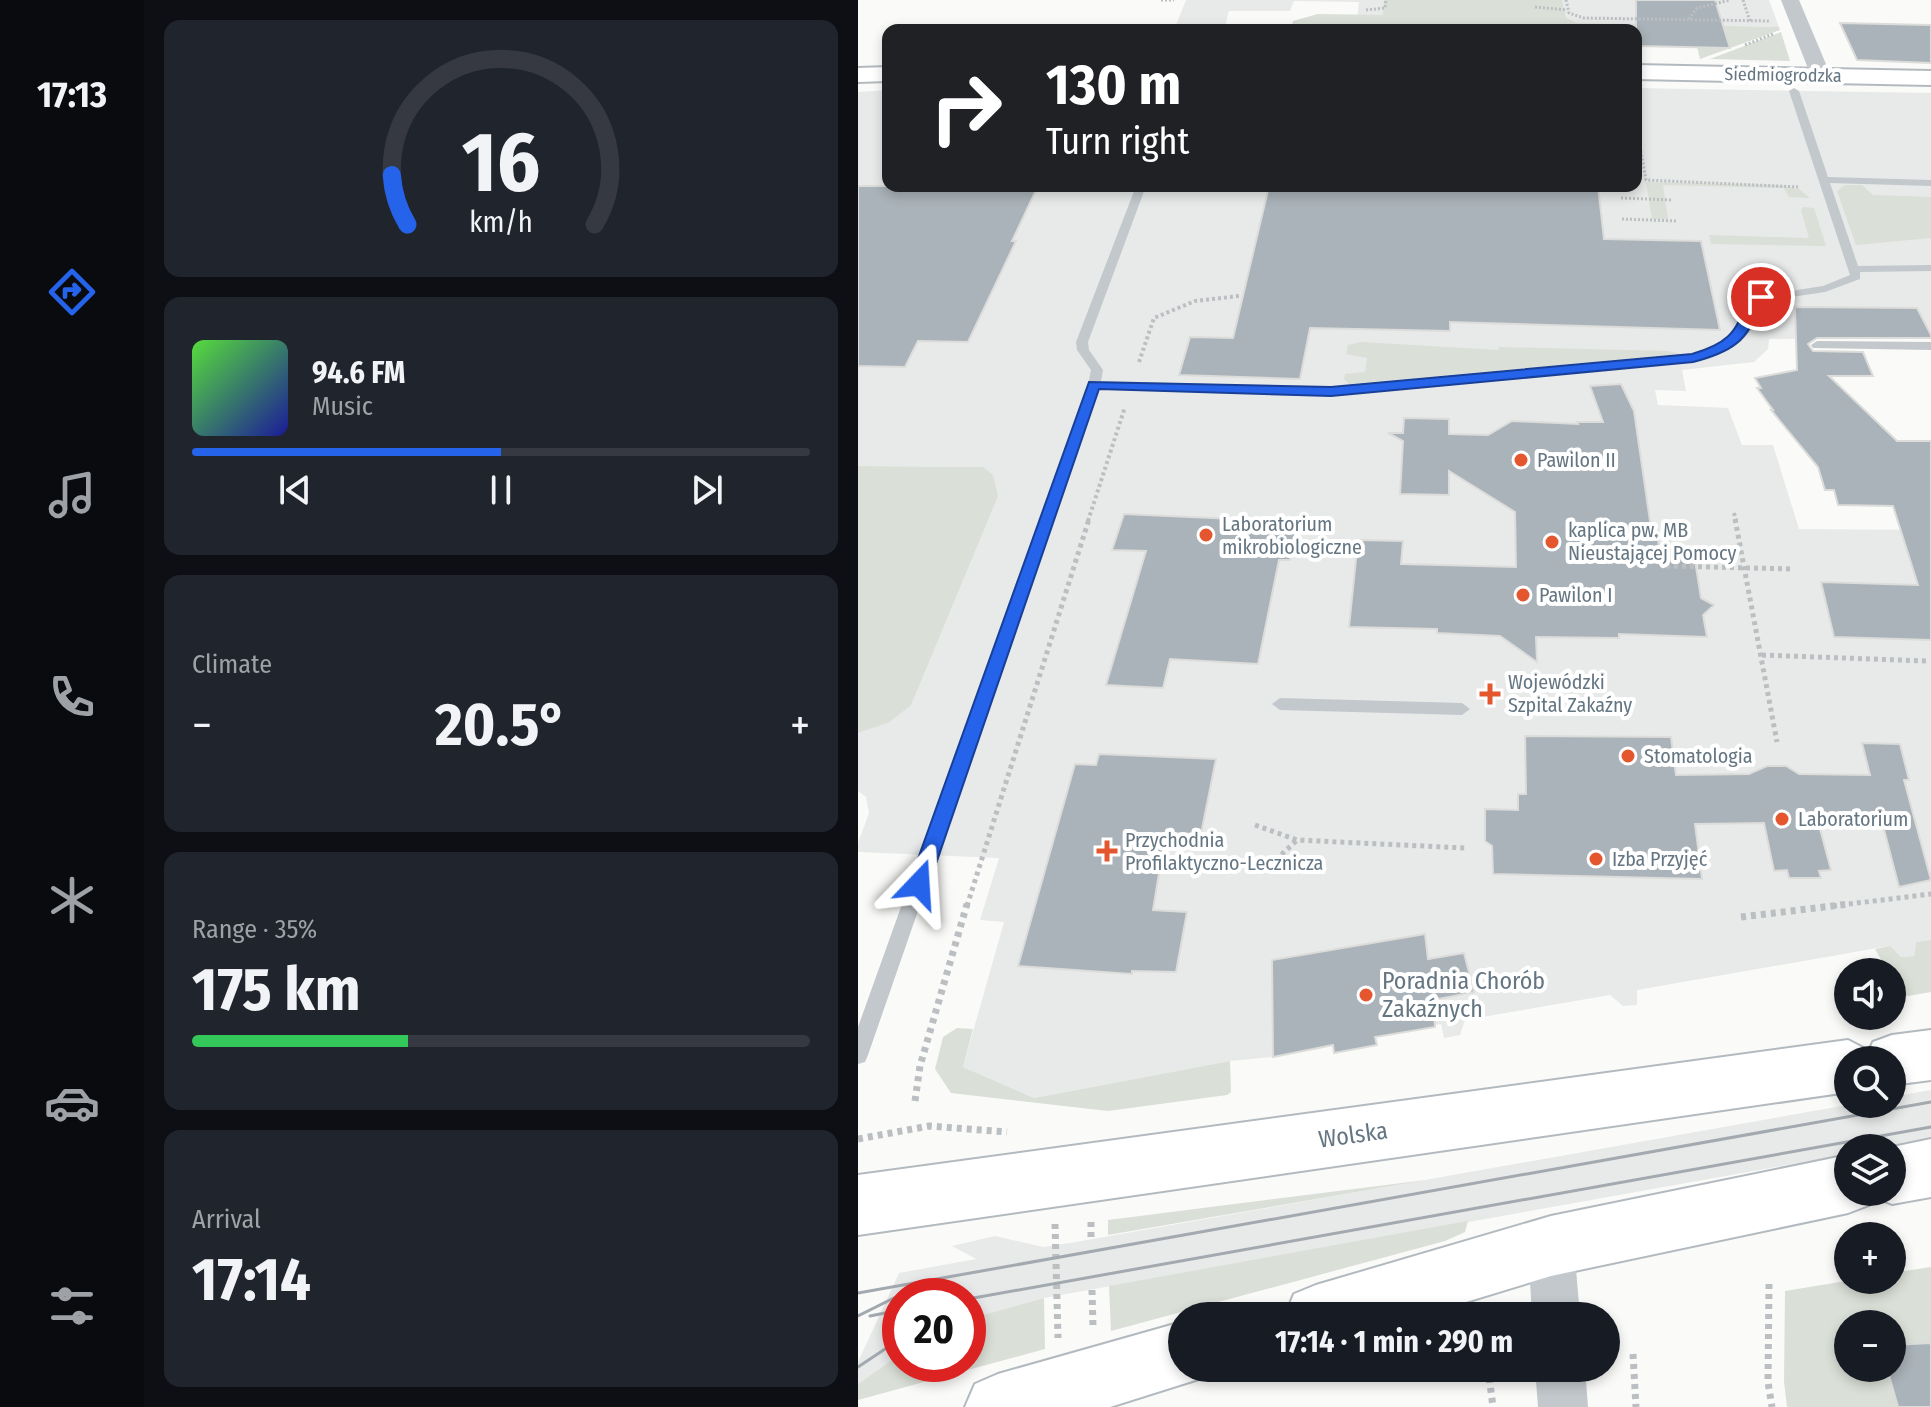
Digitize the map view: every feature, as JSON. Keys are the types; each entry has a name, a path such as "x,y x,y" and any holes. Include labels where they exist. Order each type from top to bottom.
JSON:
{"main road":[{"name":"Siedmiogrodzka","path":"1642,72 1931,78"},
{"path":"858,75 882,74"},
{"path":"1906,1058 1931,1055"},
{"name":"Wolska","path":"858,1205 1834,1068"},
{"path":"1906,1172 1931,1168"},
{"path":"1363,1302 1551,1246 1834,1187"},
{"path":"998,1407 1168,1358"}],"street":[{"path":"1790,0 1821,76"},
{"path":"1551,1246 1555,1302"},
{"path":"1561,1382 1563,1407"}],"lane":[{"path":"1094,385 1331,391 1693,358 1714,352 1741,334 1755,299 1811,292 1855,280 1794,91"},
{"path":"1824,180 1931,183"},
{"path":"858,1055 1094,385 1097,370 1083,350 1082,342 1139,192"},
{"path":"1853,269 1931,268"},
{"path":"1817,345 1931,346"},
{"path":"1280,704 1462,709"}],"path":[{"path":"1161,0 1174,0"},
{"path":"1366,10 1385,8 1386,0"},
{"path":"1566,0 1567,10"},
{"path":"1689,20 1697,8 1730,0"},
{"path":"1743,0 1750,21"},
{"path":"1535,7 1567,10 1584,18 1777,21"},
{"path":"1642,158 1646,180 1775,184 1807,190"},
{"path":"1621,198 1672,200"},
{"path":"1622,219 1677,221"},
{"path":"915,1101 920,1066 989,833 1129,394 1136,394 1141,377 1134,377 1154,318 1186,303 1215,295 1239,296"},
{"path":"1734,513 1777,742"},
{"path":"1666,566 1794,569"},
{"path":"1762,655 1926,661"},
{"path":"1255,825 1297,840 1465,848"},
{"path":"977,833 989,833"},
{"path":"1247,871 1267,868 1297,840"},
{"path":"1741,917 1931,894"},
{"path":"858,1139 929,1126 1019,1133"},
{"path":"1091,1222 1091,1238"},
{"path":"1055,1227 1058,1346"},
{"path":"1769,1284 1768,1382 1772,1407"},
{"path":"1092,1290 1094,1336"},
{"path":"1633,1354 1636,1407"},
{"path":"1490,1382 1493,1407"}],"shaded area":[{"path":"1186,0 1769,0 1779,27 1357,19 1359,2 1294,1 1290,11 1229,11 1226,24 1176,24"},
{"path":"1384,0 1562,0 1566,18 1577,23 1628,24 1292,24 1293,21 1318,14 1383,15"},
{"path":"1642,24 1779,27 1780,30 1700,59 1697,47 1730,48 1642,31"},
{"path":"1781,32 1790,61 1710,59"},
{"name":"Wojewódzki Szpital Zakaźny","path":"1642,88 1931,93 1931,338 1769,339 1768,349 1754,362 1682,370 1686,391 1655,390 1658,405 1728,408 1742,445 1773,445 1799,529 1931,530 1931,940 1916,942 1914,956 1901,957 1889,946 1637,990 1637,1005 1623,1006 1610,995 1465,1020 1460,1035 1444,1038 1441,1024 1376,1037 1377,1045 1335,1053 1333,1046 1230,1061 1034,1098 963,1067 1004,922 980,920 999,858 858,852 858,843 869,813 866,797 858,791 858,733 888,723 983,467 858,466 858,92 882,90 882,192 1642,192"},
{"path":"1646,182 1778,185 1799,189 1810,198 1789,197 1784,188 1663,185 1668,219 1652,219"},
{"path":"1845,185 1862,185 1873,195 1931,197 1931,238 1856,245 1837,191"},
{"path":"1803,207 1814,208 1826,246 1711,244 1709,235 1809,238 1801,210"},
{"path":"1361,342 1498,350 1499,347 1668,351 1680,354 1349,384 1344,379 1345,374 1365,372 1367,358 1346,354 1348,345"},
{"path":"858,466 983,467 993,475 998,496 911,705 888,723 858,733"},
{"path":"1931,940 1931,992 1906,996 1906,958 1880,958 1875,949 1890,946 1901,957 1914,956 1916,942"},
{"path":"957,1028 973,1029 963,1067 1034,1098 1230,1061 1231,1092 1108,1111 951,1093 935,1069 943,1037"},
{"path":"1931,1090 1931,1139 1906,1144 1906,1134 1834,1134 1834,1157 1044,1298 986,1314 986,1278 897,1278 899,1273 976,1259 952,1246 995,1236 1043,1247 1070,1243 1834,1107 1834,1118 1906,1118 1906,1094"},
{"path":"1426,1180 1108,1235 1108,1220"},
{"path":"1468,1221 1465,1232 1445,1241 1219,1302 1168,1302 1168,1316 1111,1331 1109,1286"},
{"path":"1931,1267 1931,1343 1906,1344 1906,1310 1834,1310 1834,1382 1891,1382 1898,1407 1787,1407 1784,1381 1785,1291 1834,1283 1834,1294 1906,1294 1906,1271"},
{"path":"1044,1298 1045,1349 986,1365 986,1314"},
{"path":"882,1310 882,1367 858,1384 858,1362"},
{"path":"882,1367 882,1382 924,1382 858,1400 858,1384"}],"building":[{"path":"1636,0 1715,0 1730,48 1642,46 1642,24 1636,24"},
{"path":"1840,23 1931,25 1931,63 1857,60"},
{"path":"858,186 882,186 882,192 1035,192 1012,241 1016,241 968,342 918,341 905,367 858,366"},
{"path":"1268,192 1599,192 1604,239 1701,241 1720,330 1450,322 1450,331 1310,328 1300,379 1179,375 1190,337 1233,338"},
{"path":"1795,307 1917,308 1931,335 1931,338 1817,338 1808,344 1813,351 1863,352 1873,376 1829,376 1897,441 1931,441 1931,640 1834,637 1821,582 1918,585 1893,506 1838,505 1834,490 1825,490 1818,467 1757,388 1761,388 1755,378 1797,370"},
{"path":"1621,384 1634,411 1651,528 1657,528 1659,547 1693,548 1701,598 1714,605 1703,615 1707,637 1619,634 1619,638 1536,637 1537,662 1500,636 1437,633 1437,629 1349,627 1358,540 1403,541 1401,564 1516,567 1515,512 1449,471 1449,495 1400,494 1403,441 1388,433 1403,433 1404,418 1449,419 1449,434 1488,435 1512,421 1603,422 1590,386"},
{"path":"1124,514 1298,522 1290,560 1279,560 1258,664 1170,659 1163,688 1106,685 1146,551 1112,550"},
{"path":"1525,736 1671,737 1676,775 1749,774 1767,766 1786,766 1799,774 1870,775 1862,743 1900,744 1909,780 1904,780 1931,880 1899,887 1880,814 1816,814 1831,870 1819,871 1821,878 1789,878 1787,870 1774,871 1764,823 1695,824 1702,879 1493,874 1492,846 1485,841 1485,809 1518,810 1518,794 1526,794"},
{"name":"Przychodnia Profilaktyczno-Lecznicza","path":"1099,754 1216,759 1201,834 1167,833 1160,867 1153,910 1187,912 1176,972 1132,971 1132,974 1018,966 1075,764 1096,765"},
{"name":"Poradnia Chorób Zakaźnych","path":"1425,934 1428,959 1464,953 1474,992 1433,1000 1435,1027 1375,1037 1377,1045 1334,1053 1333,1045 1273,1057 1272,960"},
{"path":"1931,1343 1931,1407 1898,1407 1891,1382 1906,1382 1906,1344"}],"tram line":[{"path":"858,1293 1931,1102"},
{"path":"986,1296 1931,1127"},
{"path":"858,1316 882,1304"},
{"path":"870,1316 882,1314"},
{"path":"858,1367 882,1351"}],"place":[{"name":"Pawilon II","path":"1521,460"},
{"name":"Laboratorium mikrobiologiczne","path":"1206,535"},
{"name":"kaplica pw. MB Nieustającej Pomocy","path":"1552,542"},
{"name":"Pawilon I","path":"1523,595"},
{"name":"Wojewódzki Szpital Zakaźny","path":"1490,694"},
{"name":"Stomatologia","path":"1628,756"},
{"name":"Laboratorium","path":"1782,819"},
{"name":"Przychodnia Profilaktyczno-Lecznicza","path":"1107,851"},
{"name":"Izba Przyjęć","path":"1596,859"},
{"name":"Poradnia Chorób Zakaźnych","path":"1366,995"}],"route":[{"path":"919,884 1094,385 1331,391 1693,358 1714,352 1741,334 1746,327 1752,301 1761,297"}]}
